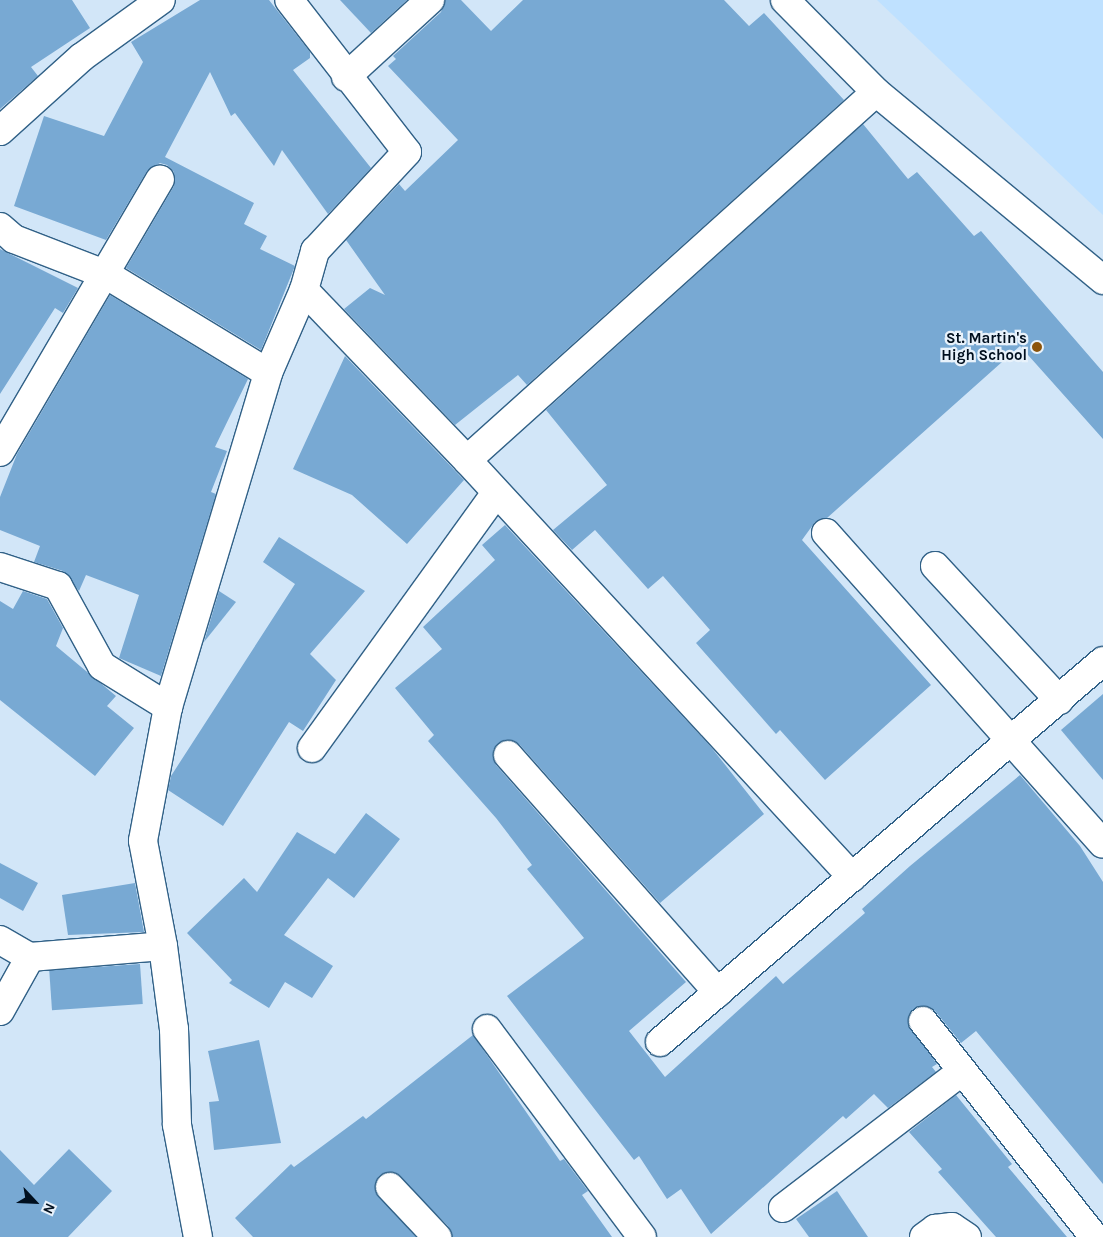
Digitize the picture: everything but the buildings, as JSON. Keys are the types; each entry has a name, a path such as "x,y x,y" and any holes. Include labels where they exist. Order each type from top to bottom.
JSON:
{"street":[{"path":"0,131 82,57 161,0"},
{"path":"198,1237 177,1125 174,1029 164,946 143,841 168,707 268,372 304,290 315,252 407,152 346,77 289,0"},
{"path":"346,77 430,0"},
{"path":"785,0 876,92 1103,280"},
{"path":"468,460 876,92"},
{"path":"0,452 107,275 160,179"},
{"path":"0,227 14,240 107,275 268,372"},
{"path":"304,290 468,460 496,493 852,877"},
{"path":"312,748 496,493"},
{"path":"826,532 1014,738 1103,844"},
{"path":"935,566 1058,700"},
{"path":"0,567 58,586 102,666 168,707"},
{"path":"660,1042 1103,662"},
{"path":"508,755 718,992"},
{"path":"0,940 30,957 164,946"},
{"path":"0,1011 30,957"},
{"path":"923,1022 1094,1237"},
{"path":"486,1029 640,1236"},
{"path":"783,1208 962,1071"},
{"path":"390,1186 437,1237"},
{"path":"924,1237 934,1229 952,1227 967,1237"}],"shaded area":[{"path":"877,0 1103,0 1103,215"}],"place":[{"name":"St. Martin's High School","path":"1037,347"}]}
